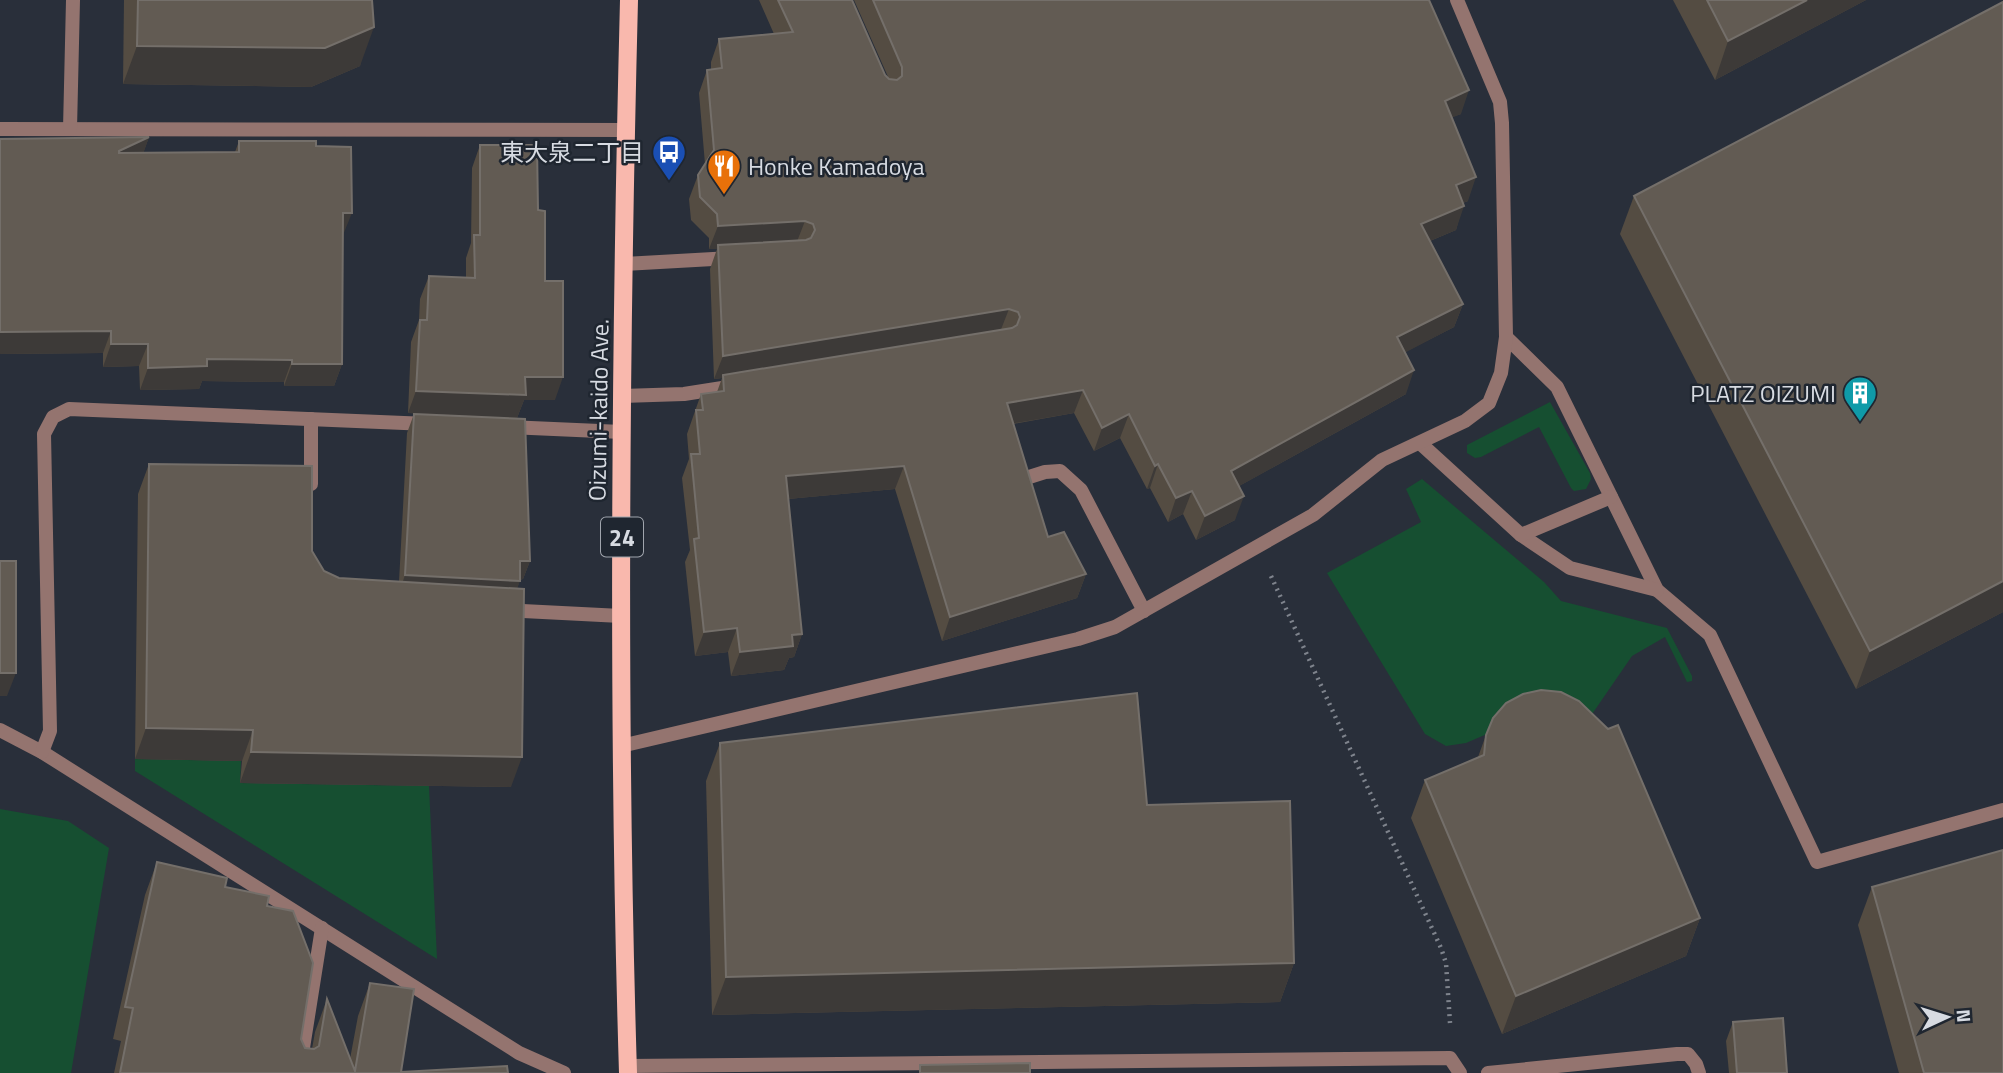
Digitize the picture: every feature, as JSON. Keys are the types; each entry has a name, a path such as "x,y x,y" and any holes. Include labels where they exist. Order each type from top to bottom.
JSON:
{"main road":[{"name":"Oizumi-kaido Ave.","path":"627,1069 621,616 629,0"}],"street":[{"path":"70,129 73,0"},
{"path":"621,746 1078,639 1115,627 1313,515 1382,460 1465,421 1489,403 1501,373 1506,337 1502,123 1500,102 1457,0"},
{"path":"0,129 627,130"},
{"path":"624,264 743,257"},
{"path":"1506,337 1557,387 1657,590 1710,635 1817,862 2003,810"},
{"path":"622,396 684,394 753,383"},
{"path":"42,752 50,731 44,434 53,417 69,409 447,425"},
{"path":"311,419 311,501"},
{"path":"488,427 622,432"},
{"path":"1420,443 1521,535 1570,568 1657,590"},
{"path":"1026,478 1060,471 1081,490 1144,611"},
{"path":"1521,535 1611,497"},
{"path":"487,609 621,616"},
{"path":"0,730 42,752 519,1053 564,1073"},
{"path":"299,1073 323,928"},
{"path":"1488,1073 1677,1054 1688,1054 1699,1073"},
{"path":"627,1069 1450,1058 1460,1073"}],"path":[{"path":"1257,547 1441,948 1446,963 1452,1048 1450,1058"}],"green space":[{"path":"1550,402 1590,473 1591,479 1586,489 1574,491 1571,488 1539,427 1481,457 1475,458 1467,453 1467,445"},
{"path":"1422,479 1544,582 1561,601 1667,628 1692,676 1692,681 1687,682 1665,637 1632,656 1588,720 1529,716 1466,743 1446,746 1425,734 1327,573 1421,522 1406,489"},
{"path":"135,759 241,761 240,783 429,786 437,959 135,771"},
{"path":"0,809 68,821 109,848 71,1073 0,1073"}],"building":[{"path":"138,0 372,0 374,27 325,48 137,46"},
{"path":"778,0 852,0 885,75 889,79 897,80 902,76 902,67 873,0 1429,0 1469,90 1445,101 1476,177 1456,185 1464,206 1421,224 1463,304 1397,337 1414,370 1231,471 1244,496 1205,516 1192,491 1176,498 1158,464 1155,466 1129,414 1102,428 1083,390 1007,403 1048,537 1064,532 1086,574 950,617 904,466 786,476 802,634 792,635 793,646 740,652 737,628 704,632 694,539 699,538 691,454 700,454 696,410 703,410 701,394 724,391 723,375 1012,328 1017,325 1020,317 1018,312 1009,309 723,356 718,245 806,240 811,238 815,230 813,224 805,221 718,226 717,214 700,197 698,175 714,150 707,70 722,68 719,39 793,32"},
{"path":"1707,0 1807,0 1728,41"},
{"name":"PLATZ OIZUMI","path":"2003,2 2003,581 1870,651 1634,196"},
{"path":"149,137 119,153 239,152 239,141 316,141 316,146 351,147 352,213 343,213 342,364 292,364 292,360 207,359 207,366 148,368 148,344 111,344 111,331 0,332 0,139"},
{"path":"480,145 537,145 538,210 545,211 545,281 563,281 563,377 525,377 526,395 416,391 420,320 427,320 429,276 475,278 474,235 480,235"},
{"path":"414,414 525,419 530,561 520,561 520,581 405,575"},
{"path":"149,464 312,466 312,551 324,571 339,578 524,589 522,757 251,752 253,730 146,728"},
{"path":"0,561 16,561 16,673 0,673"},
{"path":"1541,690 1561,692 1579,701 1608,729 1618,725 1700,918 1516,996 1425,780 1484,755 1486,735 1493,718 1506,703 1523,694"},
{"path":"1137,693 1147,805 1290,801 1294,963 726,977 720,743"},
{"path":"2003,850 2003,1073 1924,1073 1872,887"},
{"path":"157,862 227,878 225,887 269,896 267,906 293,911 313,963 301,1039 305,1048 314,1049 319,1046 327,999 355,1071 370,983 414,989 401,1072 507,1066 508,1073 120,1073 133,1008 125,1007"},
{"path":"1783,1018 1787,1073 1737,1073 1733,1022"},
{"path":"1030,1063 1030,1073 920,1073 920,1065"}],"place":[{"name":"東大泉二丁目","path":"669,182"},
{"name":"Honke Kamadoya","path":"724,196"},
{"name":"PLATZ OIZUMI","path":"1860,423"}]}
